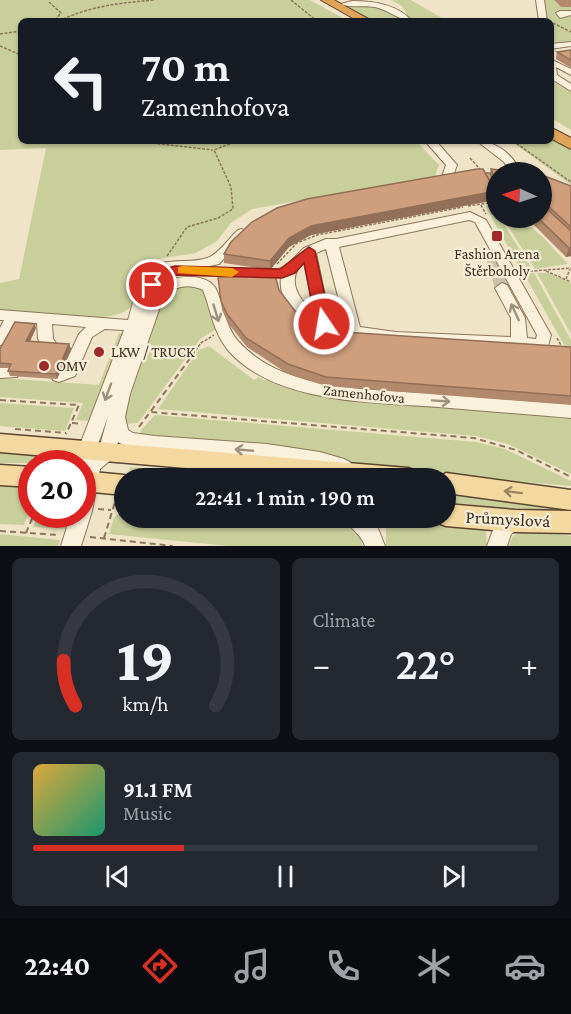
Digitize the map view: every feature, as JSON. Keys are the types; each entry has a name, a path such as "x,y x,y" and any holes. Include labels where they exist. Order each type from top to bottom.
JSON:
{"highway":[{"path":"316,0 349,18"},
{"path":"326,0 361,18"},
{"path":"346,2 364,18"},
{"path":"554,125 571,135"},
{"path":"554,133 571,144"}],"main road":[{"path":"7,436 46,450"},
{"path":"96,466 159,468"},
{"path":"96,471 114,489"},
{"path":"0,475 18,476"},
{"name":"Průmyslová","path":"456,484 571,500"},
{"name":"Průmyslová","path":"456,516 515,521 571,522"}],"street":[{"path":"372,0 405,16"},
{"path":"389,0 405,16"},
{"path":"540,0 543,18"},
{"path":"346,2 368,1 394,8 405,16"},
{"path":"554,46 571,44"},
{"path":"554,64 571,72"},
{"path":"554,77 571,88"},
{"path":"433,144 452,165 447,179"},
{"path":"486,144 510,162"},
{"path":"431,182 484,174"},
{"path":"472,216 478,220 481,234 493,257"},
{"path":"472,216 480,220 545,337 543,342 539,344 512,343 354,332 324,324 297,306 288,288 290,270 309,251 331,242 472,216"},
{"path":"168,265 207,263 218,260 232,242 253,224"},
{"path":"331,242 354,332"},
{"path":"309,251 324,324"},
{"name":"Zamenhofova","path":"96,459 124,423 122,394 141,321 148,280 168,265"},
{"name":"Zamenhofova","path":"96,452 152,285 170,272 275,274 290,270"},
{"name":"Zamenhofova","path":"141,321 160,286 166,280 180,275 271,280 288,288"},
{"name":"Zamenhofova","path":"141,321 165,287 177,282 200,283 210,291 214,310 228,339 249,359 278,377 311,388 339,393 571,411"},
{"path":"502,288 519,322 520,339 512,343"},
{"path":"3,315 102,324 141,321"},
{"path":"0,340 12,320 3,315"},
{"path":"40,318 44,321 46,339 51,347"},
{"path":"66,366 86,334 102,324"},
{"path":"124,423 120,434 129,441 262,452 330,462 346,468"},
{"path":"497,546 499,533 515,521"},
{"path":"363,528 370,532 375,546"}],"path":[{"path":"65,18 82,10 113,3 154,0"},
{"path":"291,0 313,18"},
{"path":"50,2 61,13 57,18"},
{"path":"554,24 571,32"},
{"path":"0,34 18,32"},
{"path":"0,46 18,54"},
{"path":"147,144 159,147 192,146 214,150 229,144"},
{"path":"517,144 571,182"},
{"path":"168,265 165,259 187,227 218,218 233,209 231,187 214,150"},
{"path":"470,158 484,174"},
{"path":"519,272 571,268 566,280"},
{"path":"545,270 571,282"},
{"path":"124,423 138,428 201,343 223,330"},
{"path":"0,400 79,405 64,441"},
{"path":"150,412 474,438 516,450 571,477"},
{"path":"71,423 89,424"},
{"path":"7,436 67,433"},
{"path":"104,538 114,505"},
{"path":"96,511 112,510"},
{"path":"26,533 28,528"},
{"path":"0,531 74,539 104,538 173,546"}],"green space":[{"path":"0,0 310,0 343,18 18,18 18,144 419,144 439,165 435,176 252,209 231,223 217,241 196,253 152,260 139,296 132,306 121,313 89,318 0,311 0,283 19,279 46,148 0,150"},
{"path":"391,0 411,0 442,18 409,18 402,6"},
{"path":"544,0 554,0 561,7 571,7 571,10 555,12 559,15 571,14 571,41 559,43 554,41 554,18 547,18"},
{"path":"355,2 399,13 403,18 369,18 349,7 349,4"},
{"path":"554,82 571,92 571,130 554,120"},
{"path":"554,139 571,150 571,185 552,171 552,162 540,162 515,144 554,144"},
{"path":"498,228 506,228 532,269 528,269 525,263 518,264"},
{"path":"509,228 532,228 568,264 535,269"},
{"path":"534,273 571,340 571,357 524,274"},
{"path":"537,273 549,273 571,283 571,334"},
{"path":"190,285 205,292 218,328 200,339 138,423 122,424 161,298 175,287"},
{"path":"119,333 123,333 90,421 76,420 83,403 0,397 0,378 99,385"},
{"path":"209,346 254,380 259,377 264,380 571,416 571,474 508,444 476,436 158,409 199,350"},
{"path":"0,403 74,408 65,431 0,426"},
{"path":"155,415 476,442 505,449 571,481 571,486 456,476 456,468 392,468 272,449 139,438 141,430"},
{"path":"0,449 18,450 18,463 0,463"},
{"path":"0,481 18,483 18,525 0,524"},
{"path":"456,492 571,507 571,514 507,513 456,509"},
{"path":"114,517 114,528 355,528 358,530 363,546 228,546 109,534"},
{"path":"456,524 481,526 486,531 487,546 386,546 386,528 456,528"},
{"path":"526,530 571,536 571,546 508,546 513,536"},
{"path":"0,534 60,540 58,546 0,546"}],"building":[{"path":"571,50 571,60 557,52"},
{"path":"477,169 483,169 486,174 486,193 311,226 289,238 270,261 224,254 231,242 252,222 277,208 307,199"},
{"path":"552,179 571,186 571,227 552,210"},
{"path":"552,214 571,231 571,248 548,228 552,228"},
{"path":"275,275 279,290 295,311 313,322 343,332 571,347 571,396 326,377 288,364 246,338 227,314 221,301 218,277"},
{"path":"15,322 35,324 26,341 69,344 56,374 8,371 11,364 0,363 0,349"}],"tunnel":[{"path":"493,257 502,288"}],"slow traffic":[{"path":"183,270 232,272"}],"place":[{"name":"Fashion Arena Štěrboholy","path":"497,236"},
{"name":"LKW / TRUCK","path":"99,352"},
{"name":"OMV","path":"44,366"}],"route":[{"path":"152,285 160,277 175,271 285,273 309,251 324,324"}]}
